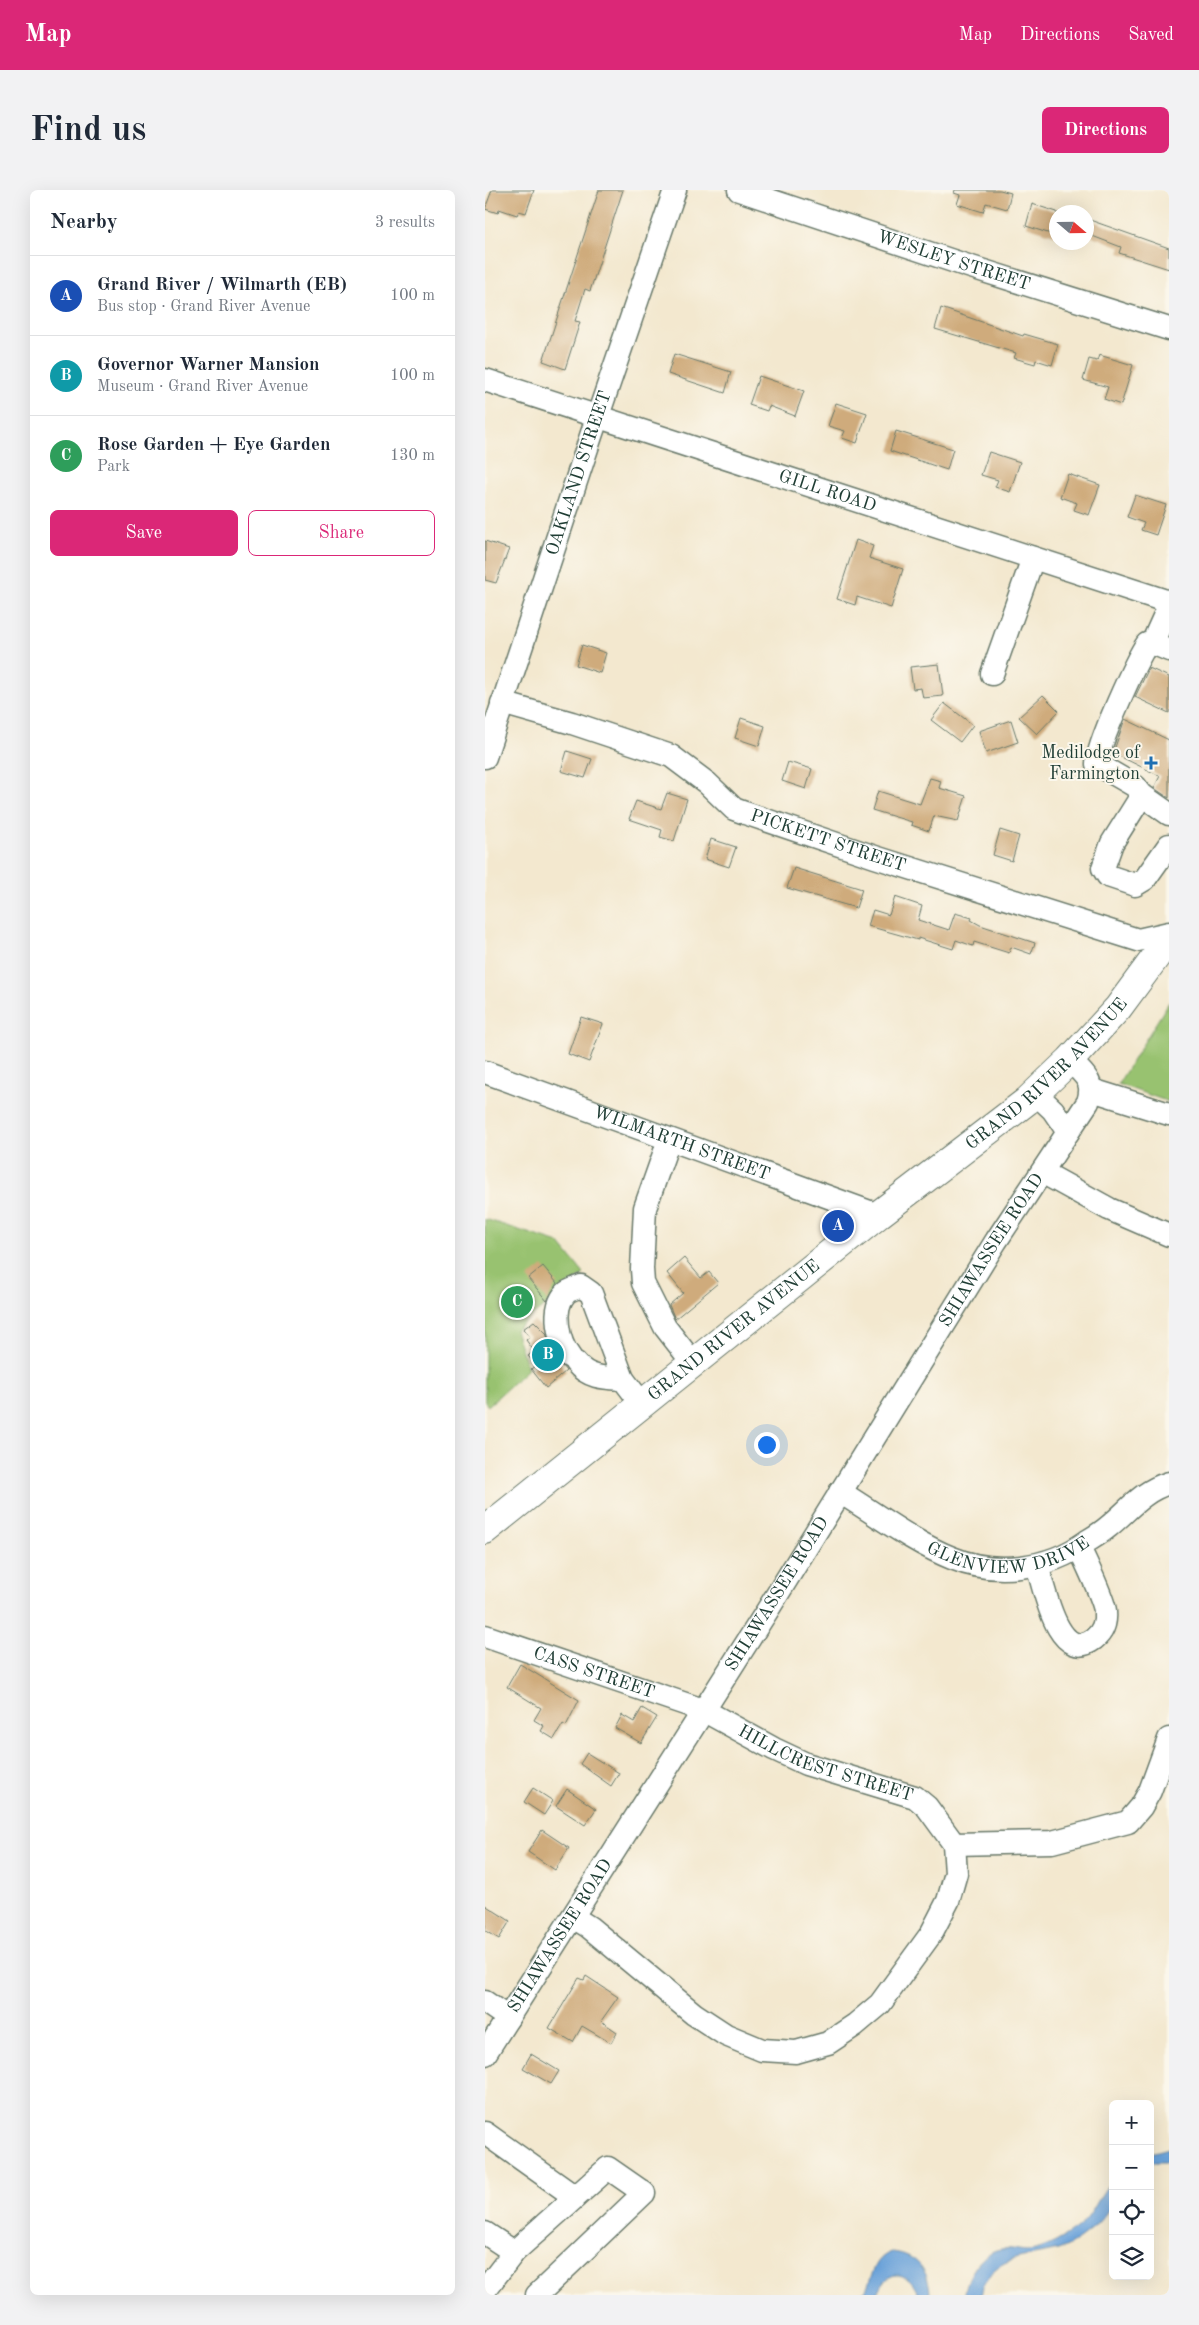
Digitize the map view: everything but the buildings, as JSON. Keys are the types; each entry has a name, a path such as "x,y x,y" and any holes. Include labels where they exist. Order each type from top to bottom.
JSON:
{"main road":[{"name":"GRAND RIVER AVENUE","path":"485,1530 878,1215 1027,1101 1070,1060 1118,1008 1169,939"}],"street":[{"name":"OAKLAND STREET","path":"485,757 597,417 675,190"},
{"name":"WESLEY STREET","path":"739,190 968,266 1169,329"},
{"name":"GILL ROAD","path":"485,380 1169,604"},
{"path":"992,674 1033,558"},
{"path":"1163,647 1155,637 1169,604"},
{"path":"1163,647 1147,644 1138,656 1127,686 1102,740 1097,764 1135,786 1142,795 1169,814"},
{"name":"PICKETT STREET","path":"502,703 572,723 671,756 707,783 734,809 875,857 1138,940 1169,933"},
{"path":"1142,795 1112,843 1103,868 1108,876 1135,885 1145,879 1169,845"},
{"path":"1070,1060 1085,1077 1092,1090 1169,1114"},
{"name":"WILMARTH STREET","path":"485,1072 878,1215"},
{"name":"SHIAWASSEE ROAD","path":"485,2054 841,1492 996,1241 1088,1102 1092,1090"},
{"path":"1035,1093 1053,1110 1068,1132"},
{"path":"669,1140 645,1208 641,1269 643,1283 665,1327 693,1363"},
{"path":"1042,1172 1109,1209 1169,1235"},
{"path":"623,1379 589,1374 564,1349 558,1323 558,1308 566,1293 581,1286 591,1293 623,1379 642,1404"},
{"name":"GLENVIEW DRIVE","path":"841,1492 934,1550 953,1559 975,1565 1009,1568 1037,1565 1060,1557 1079,1547 1108,1527 1133,1502 1155,1487 1169,1483"},
{"path":"1037,1565 1054,1619 1062,1635 1069,1642 1080,1645 1092,1641 1099,1635 1105,1624 1105,1610 1079,1547"},
{"name":"CASS STREET","path":"485,1636 703,1710"},
{"name":"HILLCREST STREET","path":"703,1710 774,1749 806,1764 915,1797 932,1813 954,1844"},
{"path":"573,1917 694,2014 726,2035 762,2050 796,2052 828,2043 855,2025 880,2004 931,1934 949,1901 956,1874 954,1844 1052,1842 1128,1822 1141,1807 1150,1791 1169,1739"},
{"path":"485,2002 508,2018"},
{"path":"485,2133 575,2197"},
{"path":"485,2290 514,2252 608,2168 644,2193 537,2295"},
{"path":"485,2233 514,2252"}],"green space":[{"path":"1169,1002 1169,1102 1118,1084"},
{"path":"485,1219 559,1243 584,1274 515,1330 528,1369 488,1406 485,1402"}],"water":[{"path":"1169,2148 1169,2162 1154,2162 1154,2152"},
{"path":"1109,2184 1109,2207 1097,2224 1082,2237 1058,2250 1011,2260 992,2272 981,2295 965,2295 971,2274 987,2255 1001,2249 1035,2250 1046,2247 1062,2238 1082,2224 1092,2212"},
{"path":"892,2252 901,2253 915,2260 928,2279 930,2295 918,2295 909,2280 900,2275 895,2275 885,2281 876,2295 855,2295 865,2291 877,2263"}],"place":[{"name":"Medilodge of Farmington","path":"1151,763"},
{"name":"Grand River / Wilmarth (EB)","path":"838,1226"},
{"name":"Rose Garden + Eye Garden","path":"517,1302"},
{"name":"Governor Warner Mansion","path":"548,1355"}]}
